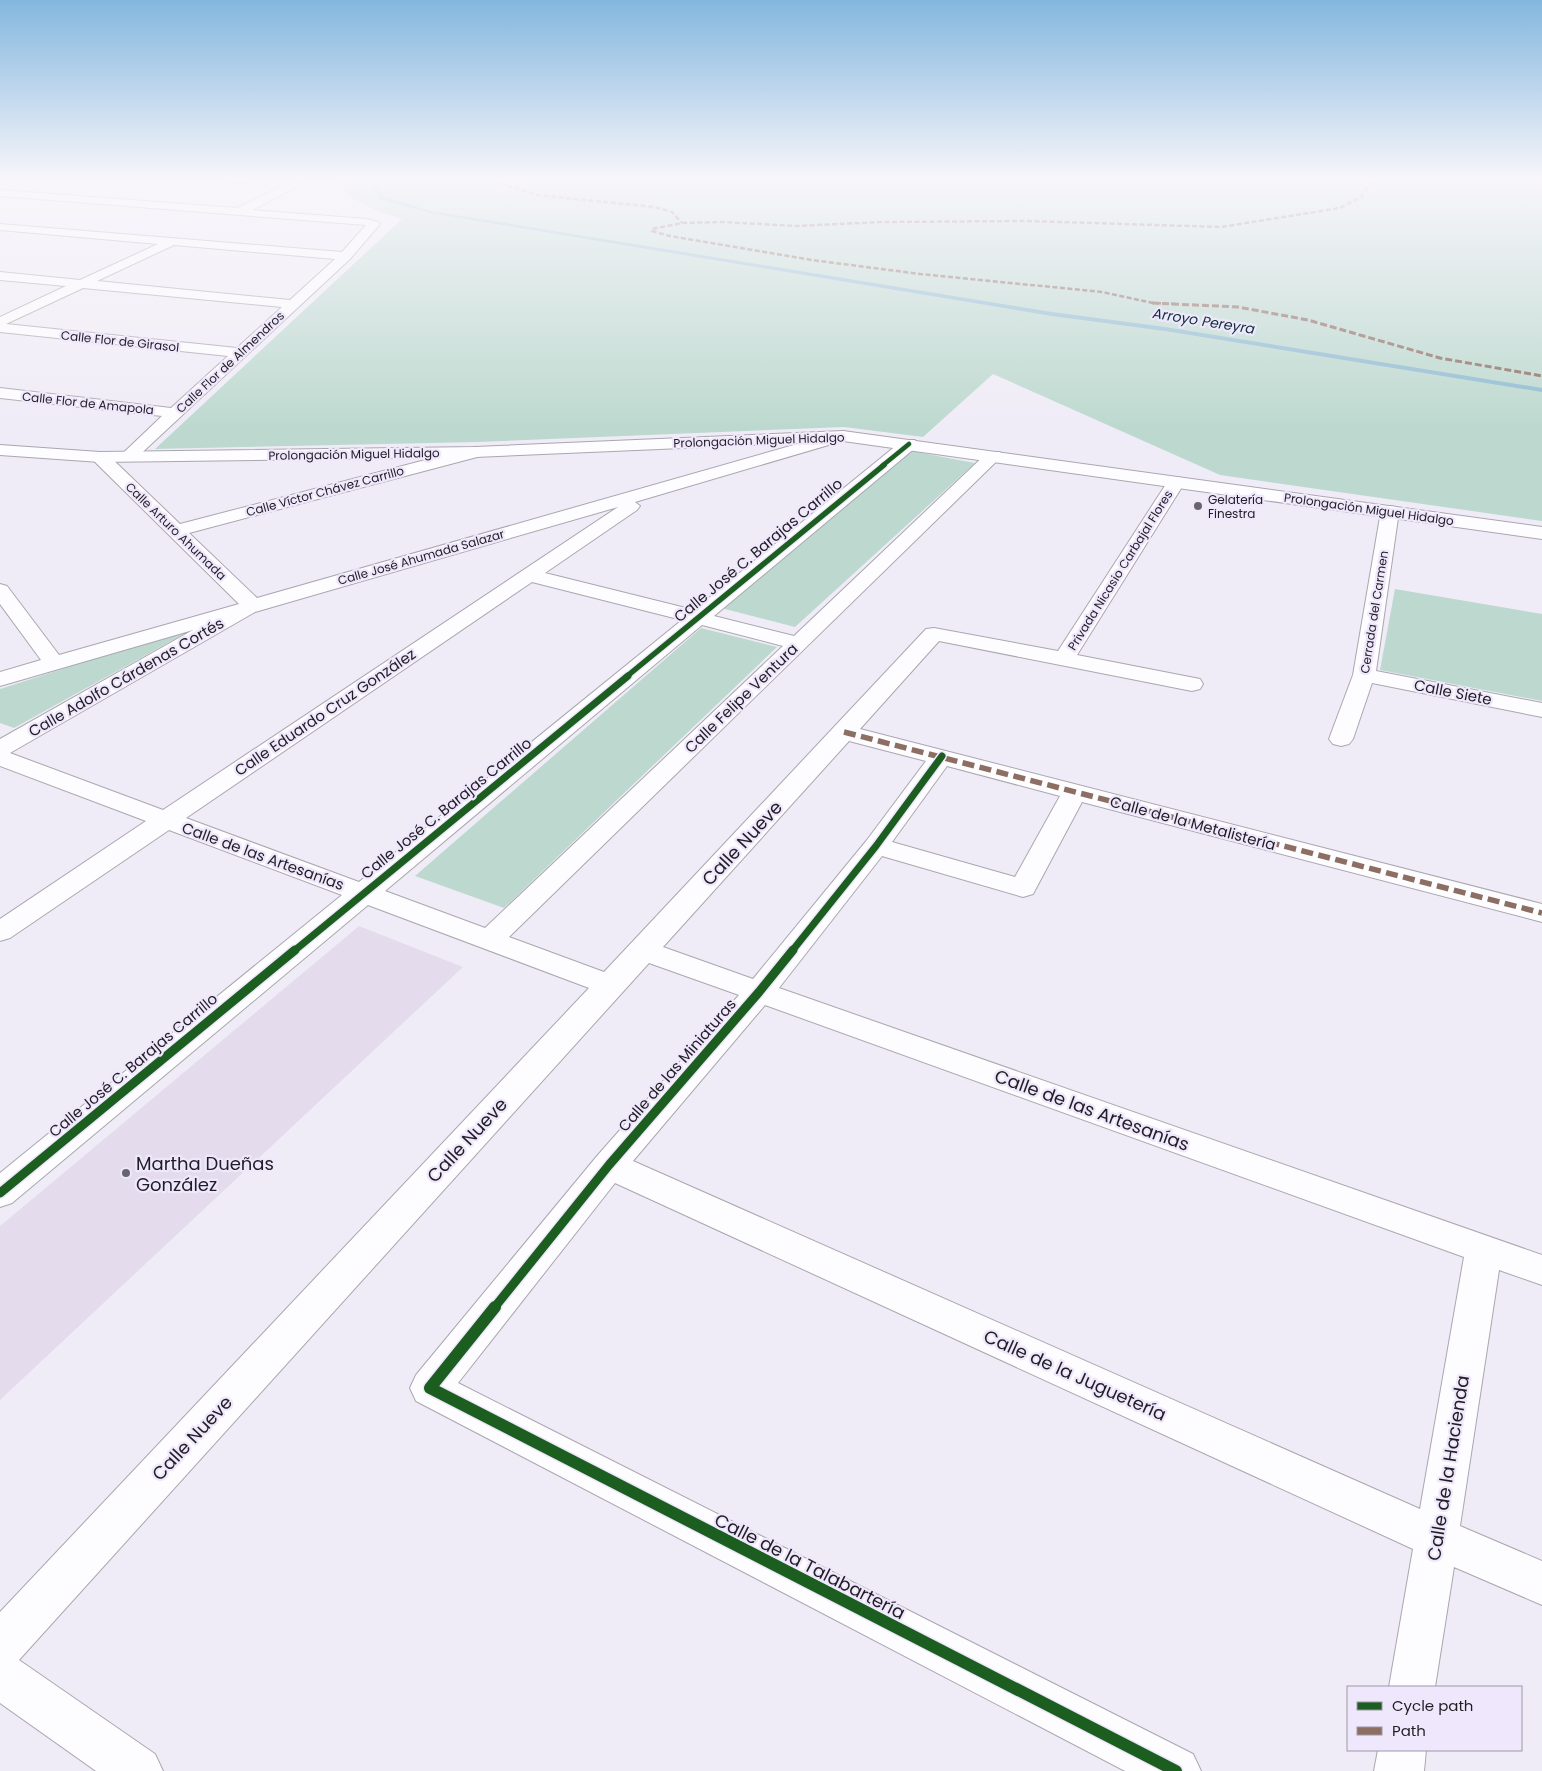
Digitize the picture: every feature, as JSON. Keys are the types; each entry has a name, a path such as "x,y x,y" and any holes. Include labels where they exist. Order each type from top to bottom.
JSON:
{"street":[{"path":"0,322 129,262"},
{"name":"Calle Flor de Almendros","path":"127,457 339,262"},
{"path":"0,276 292,304"},
{"name":"Calle Flor de Girasol","path":"0,328 240,353"},
{"name":"Calle Flor de Amapola","path":"0,393 176,413"},
{"name":"Prolongación Miguel Hidalgo","path":"0,450 100,457 475,452 776,437 843,436 1542,533"},
{"name":"Calle José Ahumada Salazar","path":"0,679 843,436"},
{"name":"Calle José C. Barajas Carrillo","path":"0,1193 909,444"},
{"name":"Calle Víctor Chávez Carrillo","path":"176,531 475,452"},
{"name":"Calle Felipe Ventura","path":"489,940 994,456"},
{"name":"Calle Arturo Ahumada","path":"100,457 252,605"},
{"name":"Privada Nicasio Carbajal Flores","path":"1064,659 1176,482"},
{"name":"Calle Eduardo Cruz González","path":"0,932 651,492"},
{"name":"Cerrada del Carmen","path":"1340,739 1364,674 1390,511"},
{"path":"528,575 798,643"},
{"path":"0,590 54,663"},
{"name":"Calle Adolfo Cárdenas Cortés","path":"0,750 252,605"},
{"name":"Privada Nicasio Carbajal Flores","path":"934,634 1192,684"},
{"name":"Calle Nueve","path":"0,1646 934,634"},
{"name":"Calle Siete","path":"1364,674 1542,710"},
{"name":"Calle de la Metalistería","path":"844,732 1542,913"},
{"name":"Calle de las Miniaturas","path":"430,1388 609,1165 759,992 876,846 942,756"},
{"name":"Calle de las Artesanías","path":"0,758 610,985"},
{"path":"876,846 1023,888 1075,792"},
{"name":"Calle de las Artesanías","path":"642,950 1542,1270"},
{"name":"Calle de la Juguetería","path":"609,1165 1437,1538 1542,1583"},
{"name":"Calle de la Hacienda","path":"1412,1686 1484,1250"},
{"name":"Calle de la Talabartería","path":"430,1388 1176,1771"},
{"path":"0,1674 138,1771"},
{"path":"1398,1771 1402,1751"}],"shaded area":[{"path":"359,926 463,967 0,1400 0,1226"}],"green space":[{"path":"356,262 1542,262 1542,521 1220,475 993,374 923,437 844,427 478,442 155,449"},
{"path":"911,451 975,463 795,627 721,608"},
{"path":"1395,589 1542,614 1542,701 1380,670"},
{"path":"202,624 14,728 0,723 0,689"},
{"path":"701,628 777,647 504,908 415,876"}],"waterway":[{"name":"Arroyo Pereyra","path":"733,262 1052,314 1165,329 1542,390"}],"marked path":[{"path":"825,262 920,274 1102,292 1153,303 1238,307 1308,320 1440,358 1542,376"},
{"path":"844,732 1542,913"}],"cycle path":[{"path":"0,1193 909,444"},
{"path":"942,756 876,846 759,992 609,1165 430,1388 1176,1771"}],"place":[{"name":"Gelatería Finestra","path":"1198,506"},
{"name":"Martha Dueñas González","path":"126,1173"}]}
